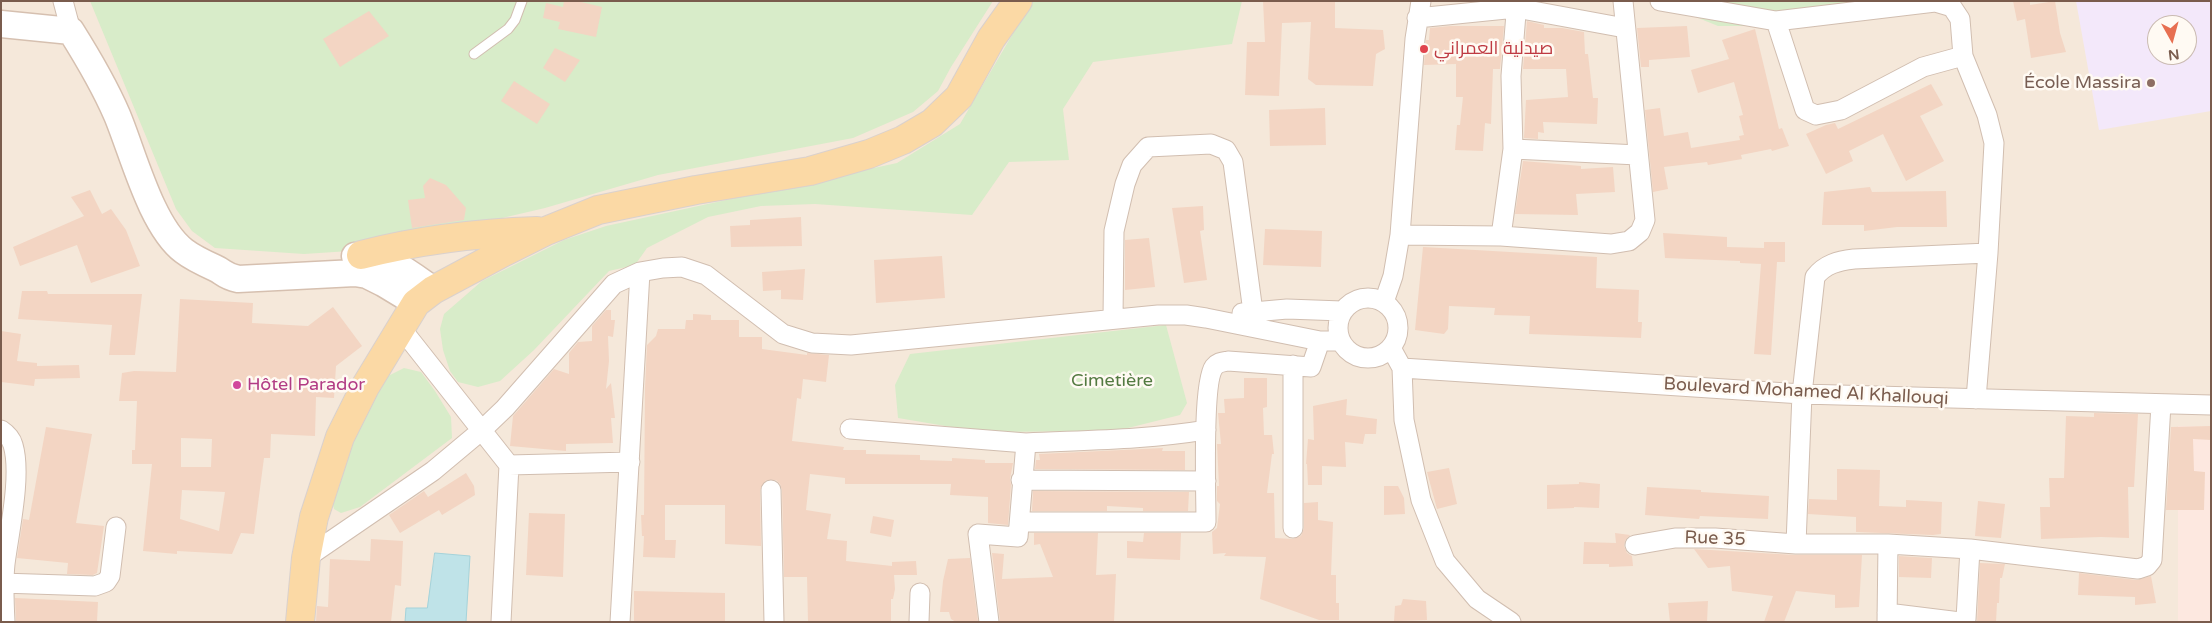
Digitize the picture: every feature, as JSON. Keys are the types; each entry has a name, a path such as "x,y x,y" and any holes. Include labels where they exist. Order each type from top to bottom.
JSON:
{"main road":[{"path":"300,622 306,558 314,517 340,437 365,387 400,327 424,297 546,231 598,210 696,190 810,171 869,154 903,140 932,123 959,97 991,39 1018,1"},
{"path":"1,24 72,30 92,63 117,116 140,179 159,218 183,251 208,266 216,268 227,263 311,267 340,273 367,275 424,297"},
{"path":"311,267 434,240 504,232 546,231"},
{"path":"361,256 381,259 399,265 424,297"}],"street":[{"path":"63,1 72,30"},
{"path":"1400,235 1501,236 1611,244 1629,242 1640,232 1644,220 1623,1"},
{"path":"1660,1 1776,21 1934,2 1952,7 1960,19 1963,56 1987,115 1994,143 1988,253 1976,399"},
{"path":"1384,302 1393,276 1400,235 1419,9 1516,4 1626,28"},
{"path":"1501,236 1513,149 1511,76 1516,4"},
{"path":"1776,21 1805,110 1816,115 1841,110 1923,67 1963,56"},
{"path":"1113,318 1114,231 1125,184 1132,165 1148,147 1211,144 1226,150 1233,162 1253,312"},
{"path":"1513,149 1638,155"},
{"path":"1796,544 1802,394 1815,277 1820,270 1834,262 1854,259 1988,253"},
{"path":"306,558 433,472 505,408 614,284 640,272 682,267 706,275 783,334 812,344 851,345 1158,315 1186,315 1320,341 1340,341"},
{"path":"620,622 640,272"},
{"path":"1369,298 1384,302 1396,315 1399,332 1391,348 1382,355 1370,358 1358,357 1348,351 1340,341 1338,326 1342,311 1354,301 1361,299 1369,298"},
{"path":"1206,318 1287,309 1342,311"},
{"path":"400,327 509,465 500,622"},
{"path":"1020,522 1206,522 1206,430 1210,377 1214,368 1219,362 1228,361 1311,367 1320,341"},
{"path":"1391,348 1402,368 1404,420 1421,500 1445,561 1478,598 1511,622"},
{"path":"1293,365 1293,528"},
{"name":"Boulevard Mohamed Al Khallouqi","path":"1402,368 1802,394 2211,405"},
{"name":"Rue 35","path":"1635,545 1675,538 1715,538 1796,544 1888,544 1970,549 2138,569 2147,566 2152,560 2161,404"},
{"path":"850,429 1026,443 1122,440 1206,430"},
{"path":"1,430 8,435 13,444 15,472 12,521 3,584 5,622"},
{"path":"989,622 978,534 1018,537 1026,443"},
{"path":"509,465 630,462"},
{"path":"1022,480 1206,481"},
{"path":"771,490 774,622"},
{"path":"3,584 95,586 106,582 110,576 116,527"},
{"path":"1888,544 1887,618 1960,622 1966,619 1970,549"},
{"path":"919,622 920,593"}],"lane":[{"path":"474,54 508,29 515,20 522,1"}],"shaded area":[{"path":"1,1 2211,1 2211,622 1,622"},
{"name":"École Massira","path":"2076,1 2211,1 2211,111 2099,130"},
{"path":"2178,426 2211,427 2211,622 2178,622"}],"green space":[{"path":"90,1 993,1 938,91 913,112 853,138 658,175 545,208 365,250 304,254 215,248 192,231 176,209"},
{"path":"1032,1 1242,1 1232,44 1093,62 1063,109 1069,160 1009,162 972,215 815,204 761,206 708,217 647,248 635,265 609,271 534,350 500,381 478,387 458,382 450,371 443,350 440,329 444,314 482,281 564,240 606,226 897,163 960,124"},
{"path":"1666,1 1911,1 1785,26 1718,26 1666,5"},
{"name":"Cimetière","path":"1166,325 1187,403 1180,415 1116,431 981,432 898,418 895,385 910,354"},
{"path":"404,368 421,372 435,391 451,417 452,438 360,507 341,513 334,509 330,493 345,457 386,377"}],"water":[{"path":"435,553 470,556 466,622 405,622 406,608 427,608"}],"building":[{"path":"564,1 577,1 602,7 596,37 558,29 560,22 543,18 546,3 563,7"},
{"path":"1263,1 1335,1 1335,28 1383,30 1385,49 1376,54 1373,86 1316,85 1308,79 1311,22 1282,23 1279,96 1245,95 1247,42 1265,42"},
{"path":"2013,1 2030,1 2030,5 2055,1 2060,33 2066,52 2031,58 2025,19 2017,21"},
{"path":"369,11 389,36 340,67 323,39"},
{"path":"1527,21 1544,25 1544,28 1562,28 1584,32 1585,54 1588,54 1593,98 1598,98 1597,124 1543,122 1544,133 1538,132 1538,139 1524,138 1526,100 1568,97 1566,69 1523,69"},
{"path":"1504,26 1500,69 1493,69 1491,124 1485,123 1483,151 1455,150 1457,125 1460,125 1463,97 1456,97 1456,64 1424,65 1426,40 1429,40 1430,28"},
{"path":"1687,26 1690,57 1649,60 1649,67 1641,67 1637,28"},
{"path":"1755,29 1779,129 1782,128 1789,146 1772,151 1771,149 1741,155 1742,159 1708,165 1707,162 1664,167 1668,189 1653,192 1645,110 1660,108 1664,136 1688,132 1691,148 1740,140 1739,136 1744,135 1739,116 1743,115 1734,82 1698,93 1691,70 1729,59 1722,40"},
{"path":"555,48 580,60 565,82 543,68"},
{"path":"514,81 550,104 537,124 501,101"},
{"path":"1931,84 1943,105 1920,116 1944,161 1906,181 1883,134 1849,151 1853,161 1826,174 1806,134 1835,123 1838,129"},
{"path":"1325,108 1326,145 1270,146 1269,110"},
{"path":"1523,161 1581,166 1581,169 1613,167 1615,192 1576,194 1578,215 1515,214"},
{"path":"430,178 446,185 466,208 464,220 412,228 408,200 425,198 423,186"},
{"path":"1870,187 1872,192 1946,191 1947,227 1897,227 1864,231 1864,225 1822,225 1824,192"},
{"path":"90,190 102,214 111,209 126,230 140,266 91,283 77,245 20,266 13,247 84,216 71,197"},
{"path":"1203,206 1204,230 1200,231 1207,280 1184,283 1172,208"},
{"path":"801,217 802,246 731,247 730,226 750,225 750,220"},
{"path":"1265,229 1322,231 1321,267 1263,265"},
{"path":"1663,233 1727,237 1727,247 1764,248 1764,242 1785,242 1785,262 1777,262 1771,355 1754,354 1761,264 1740,263 1740,261 1665,258"},
{"path":"1149,238 1155,287 1125,290 1125,240"},
{"path":"1423,247 1597,257 1596,288 1639,290 1638,322 1642,322 1641,338 1529,334 1530,316 1494,315 1495,308 1449,306 1448,329 1444,334 1415,330"},
{"path":"942,256 945,298 876,303 874,260"},
{"path":"805,269 803,300 781,299 781,290 763,291 762,272"},
{"path":"22,291 47,291 48,294 142,294 135,355 109,355 112,325 18,319"},
{"name":"Hôtel Parador","path":"180,299 253,303 252,323 308,326 333,307 362,346 336,366 334,398 316,397 315,436 271,434 270,458 264,458 254,534 241,533 232,554 177,551 177,554 143,551 152,464 132,464 132,450 135,450 137,401 119,401 122,373 134,371 176,372","holes":["181,438 212,439 211,467 181,467","182,490 225,492 219,531 180,519"]},
{"path":"606,310 611,310 611,320 615,320 613,337 608,336 609,361 606,389 611,383 615,418 611,418 613,443 566,444 566,451 510,446 513,416 554,369 569,374 569,353 578,342 592,341 592,326"},
{"path":"693,314 711,315 711,320 739,320 739,337 762,337 762,349 807,355 807,353 829,355 826,382 803,379 801,399 797,398 792,441 844,447 843,450 866,450 866,454 920,455 920,460 952,461 952,458 985,460 985,463 1013,463 1010,479 1008,525 988,523 988,497 950,495 951,484 845,484 845,478 810,474 806,510 831,514 827,539 847,541 846,561 892,566 892,562 916,561 917,575 894,575 895,589 893,599 891,599 891,622 808,622 807,577 784,577 782,490 776,480 766,480 760,490 761,546 725,544 725,505 665,505 665,540 676,540 675,558 643,557 644,536 642,536 641,515 644,515 647,345 656,336 658,329 685,329 686,320 693,320"},
{"path":"1,331 21,334 17,361 37,363 37,366 79,365 80,378 35,379 34,386 1,382"},
{"path":"1244,378 1267,378 1267,407 1263,408 1264,435 1272,435 1274,454 1272,454 1267,493 1274,493 1275,538 1293,539 1301,536 1304,528 1304,503 1318,502 1318,520 1333,522 1331,575 1336,575 1336,603 1339,603 1339,620 1319,620 1260,599 1266,557 1224,556 1226,553 1213,554 1212,532 1217,528 1220,504 1217,501 1217,486 1219,486 1217,444 1221,444 1218,413 1225,413 1224,399 1244,398"},
{"path":"1347,399 1346,415 1377,419 1376,434 1365,434 1363,444 1345,442 1346,467 1322,466 1322,485 1308,485 1306,464 1308,439 1314,440 1313,406"},
{"path":"2094,413 2138,414 2134,487 2128,487 2129,538 2041,539 2040,507 2050,507 2049,478 2064,478 2066,416 2094,417"},
{"path":"2211,426 2211,440 2193,439 2194,471 2205,472 2204,510 2166,510 2171,427"},
{"path":"46,427 92,434 76,523 104,526 97,573 93,575 67,574 68,563 17,558 23,519 29,520"},
{"path":"1163,448 1162,451 1185,451 1185,470 1035,469 1036,460 1040,460 1039,454"},
{"path":"1449,468 1457,504 1437,509 1427,472"},
{"path":"1837,469 1880,470 1879,506 1906,507 1906,500 1942,502 1941,534 1856,532 1856,517 1808,514 1809,499 1837,500"},
{"path":"466,473 474,486 475,495 442,515 439,510 400,533 389,515 424,491 428,497"},
{"path":"1579,482 1600,484 1599,508 1547,509 1547,485 1579,484"},
{"path":"1384,486 1398,486 1404,498 1405,514 1384,515"},
{"path":"1647,487 1769,496 1768,519 1700,516 1699,519 1645,515"},
{"path":"1033,491 1189,492 1188,511 1143,511 1143,508 1107,506 1107,511 1032,511"},
{"path":"1978,501 2005,504 2001,538 1975,536"},
{"path":"529,513 565,514 563,577 526,575"},
{"path":"873,516 894,520 891,537 870,533"},
{"path":"1034,533 1098,533 1096,575 1116,574 1114,622 1000,622 992,553 1004,554 1002,579 1053,577 1040,544 1034,545"},
{"path":"1144,533 1181,533 1180,560 1127,558 1127,541 1143,542"},
{"path":"1615,533 1630,535 1625,541 1624,546 1627,553 1632,556 1633,566 1609,567 1609,564 1583,564 1584,542 1616,543"},
{"path":"371,539 403,541 401,586 395,585 391,622 316,622 317,606 328,607 330,559 370,561"},
{"path":"1694,549 1795,555 1862,555 1859,607 1835,608 1835,595 1796,591 1784,622 1764,622 1773,596 1732,591 1730,566 1708,568"},
{"path":"1899,556 1932,558 1931,578 1899,577"},
{"path":"970,558 978,622 956,622 951,619 949,612 940,612 943,581 948,559"},
{"path":"1980,563 2005,564 2002,578 2000,578 1996,622 1977,622"},
{"path":"2079,573 2137,580 2151,576 2156,603 2135,605 2135,597 2078,595"},
{"path":"634,591 725,593 725,622 634,622"},
{"path":"15,598 98,602 97,622 16,622"},
{"path":"1403,599 1426,601 1427,620 1394,621 1395,606 1401,605"},
{"path":"1708,601 1707,622 1670,622 1668,603"}],"place":[{"name":"صيدلية العمراني","path":"1424,49"},
{"name":"École Massira","path":"2151,83"},
{"name":"Hôtel Parador","path":"237,385"}]}
